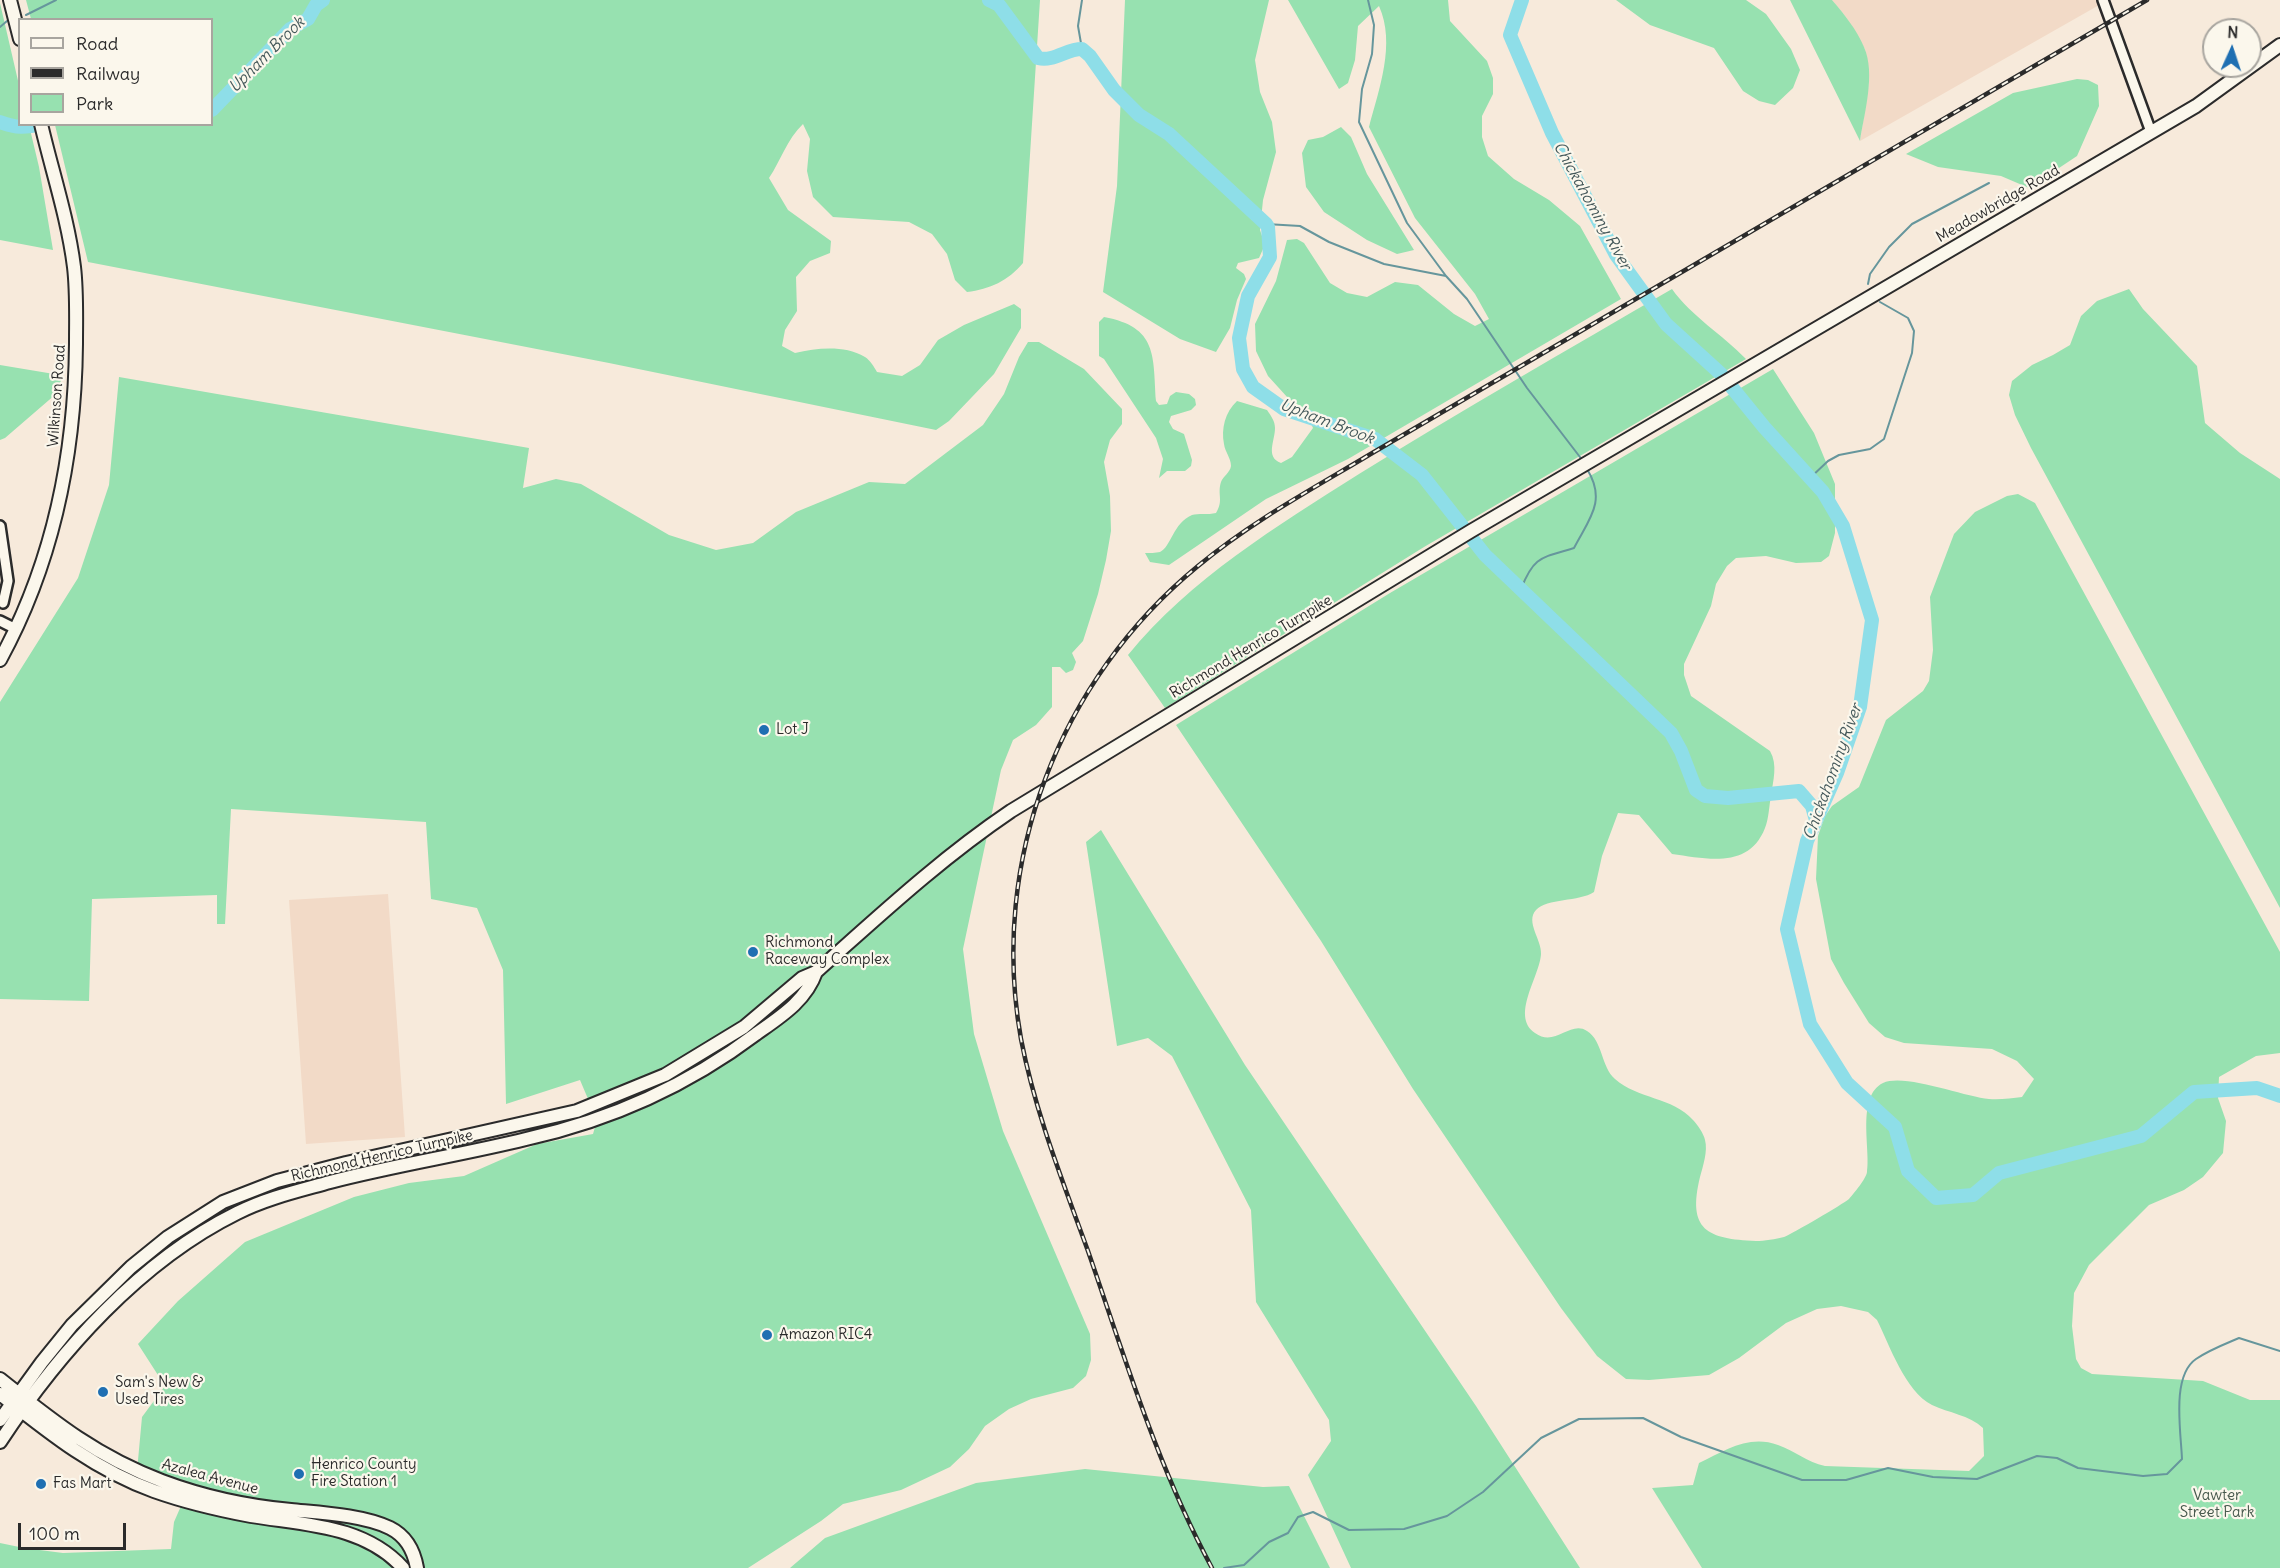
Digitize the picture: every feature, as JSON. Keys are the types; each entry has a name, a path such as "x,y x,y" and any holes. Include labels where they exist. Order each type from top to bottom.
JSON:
{"main road":[{"path":"10,0 18,31"},
{"name":"Meadowbridge Road","path":"1725,381 2204,101 2280,45"},
{"name":"Wilkinson Road","path":"0,660 36,580 53,528 69,452 75,395 74,266 41,127"},
{"name":"Richmond Henrico Turnpike","path":"0,1420 20,1403 85,1332 149,1270 198,1234 238,1213 290,1192 397,1166 528,1139 597,1120 654,1096 698,1073 787,1012 810,988 816,972 912,885 977,834 1011,811 1467,533 1725,381"},
{"name":"Azalea Avenue","path":"0,1379 20,1403 74,1451 120,1477 183,1500 248,1515 339,1530 382,1549 403,1568"},
{"name":"Azalea Avenue","path":"0,1394 20,1403 87,1445 164,1482 232,1500 348,1518 391,1529 400,1535 412,1549 417,1568"},
{"name":"Richmond Henrico Turnpike","path":"0,1442 20,1403"}],"street":[{"path":"2103,0 2151,132"},
{"path":"0,526 8,581 3,603"},
{"path":"0,621 15,629"}],"shaded area":[{"path":"1832,0 2108,0 1860,141 1869,84 1865,49 1846,17"},
{"path":"388,894 405,1137 306,1144 289,900"}],"green space":[{"path":"26,0 1040,0 1023,263 1005,279 983,289 967,292 955,280 947,254 932,234 909,222 833,217 813,197 807,171 810,139 803,124 788,143 769,178 788,210 831,241 830,253 810,261 796,277 797,311 785,330 782,346 795,353 840,349 857,353 867,358 877,372 902,376 920,365 938,340 964,325 1014,304 1021,309 1021,328 994,374 949,421 936,430 609,363 88,262 55,126 213,126 213,18 31,18"},
{"path":"1125,0 1269,0 1255,60 1260,92 1272,122 1276,152 1263,200 1260,230 1263,249 1259,258 1238,263 1236,268 1244,274 1246,279 1237,300 1230,328 1216,352 1180,339 1103,292 1117,186"},
{"path":"1288,0 1448,0 1450,21 1487,61 1493,78 1493,94 1482,116 1482,137 1488,156 1514,179 1549,200 1580,226 1621,299 1348,459 1266,499 1169,565 1150,562 1145,553 1160,552 1164,549 1176,529 1186,519 1194,514 1216,513 1220,504 1221,482 1231,466 1223,432 1229,410 1237,401 1267,410 1275,425 1273,457 1281,463 1292,457 1313,428 1306,412 1288,398 1268,376 1256,351 1255,324 1276,281 1287,240 1297,239 1304,243 1330,283 1347,293 1367,297 1395,282 1418,285 1454,314 1475,326 1489,319 1475,294 1415,218 1369,127 1381,82 1386,51 1384,21 1379,6 1358,26 1355,60 1348,83 1339,89"},
{"path":"1616,0 1746,0 1766,14 1791,49 1800,70 1793,88 1775,105 1759,101 1743,91 1714,48 1650,25"},
{"path":"1790,0 1832,0 1850,22 1864,47 1869,81 1860,141"},
{"path":"0,3 18,81 18,126 29,126 39,167 53,250 0,240"},
{"path":"2077,79 2088,80 2098,85 2099,106 2077,156 2029,188 2001,176 1938,167 1906,154 2013,93"},
{"path":"1341,127 1351,137 1367,174 1414,250 1397,254 1367,240 1324,212 1306,187 1302,153 1308,140 1323,137"},
{"path":"1672,289 1698,317 1746,359 1424,547 1165,708 1128,655 1152,628 1207,578 1266,534 1359,474"},
{"path":"2129,289 2143,309 2197,366 2205,423 2240,453 2280,479 2280,908 2031,448 2015,415 2009,395 2012,381 2032,365 2070,345 2081,316 2097,301"},
{"path":"1104,317 1122,322 1143,336 1152,357 1156,401 1159,405 1167,404 1170,396 1176,392 1189,394 1195,399 1196,405 1191,410 1171,416 1169,422 1173,429 1184,434 1192,460 1191,466 1185,471 1167,471 1159,478 1163,459 1156,438 1104,359 1099,356 1099,322"},
{"name":"Richmond Raceway Complex","path":"1028,342 1039,342 1084,369 1122,409 1122,424 1110,440 1104,462 1110,496 1111,531 1098,594 1083,641 1072,653 1076,662 1073,670 1066,673 1060,667 1052,667 1052,707 1036,725 1013,740 1001,770 963,949 974,1034 1003,1131 1090,1334 1091,1360 1086,1376 1073,1388 1031,1399 1009,1409 985,1426 969,1449 950,1467 901,1490 843,1504 821,1521 748,1568 0,1568 0,1543 63,1553 171,1549 174,1522 188,1490 137,1471 142,1417 165,1386 138,1344 178,1301 245,1242 354,1197 409,1183 464,1176 537,1144 593,1134 597,1120 580,1080 506,1104 503,970 477,908 431,899 426,822 231,809 225,924 217,924 217,895 92,899 89,1001 0,999 0,702 78,578 109,485 119,377 529,448 523,488 556,479 581,484 669,535 716,550 753,543 796,512 869,482 905,484 983,425 1004,394 1019,357"},
{"path":"0,365 60,375 61,384 56,394 0,440"},
{"name":"Vawter Street Park","path":"1773,369 1814,433 1835,484 1835,533 1829,556 1821,562 1796,563 1766,556 1736,558 1727,566 1716,584 1711,606 1684,664 1684,675 1691,696 1770,751 1774,762 1774,773 1765,828 1758,841 1738,856 1699,858 1672,854 1639,815 1618,813 1602,856 1594,892 1541,906 1533,915 1533,926 1541,954 1526,1006 1525,1017 1528,1026 1542,1037 1556,1036 1575,1029 1587,1031 1596,1041 1610,1074 1615,1079 1634,1091 1685,1112 1693,1120 1702,1132 1706,1144 1696,1209 1699,1220 1705,1228 1725,1238 1759,1241 1784,1237 1849,1199 1860,1186 1867,1172 1867,1111 1875,1090 1883,1083 1905,1081 1920,1083 1989,1099 2022,1097 2034,1079 2017,1061 1992,1049 1904,1043 1885,1037 1869,1023 1831,959 1816,879 1818,836 1825,816 1832,806 1859,787 1886,720 1923,691 1929,681 1933,650 1930,597 1954,534 1975,512 2007,496 2018,494 2035,503 2280,952 2280,1053 2256,1056 2219,1077 2218,1098 2226,1121 2223,1153 2203,1177 2184,1190 2149,1205 2089,1265 2074,1293 2072,1326 2076,1359 2081,1368 2092,1374 2203,1381 2250,1400 2280,1400 2280,1568 1702,1568 1652,1488 1693,1485 1699,1463 1737,1445 1757,1441 1784,1447 1812,1462 1825,1466 1969,1471 1984,1456 1983,1428 1972,1420 1932,1405 1922,1398 1899,1367 1877,1320 1868,1312 1841,1306 1817,1309 1786,1323 1739,1358 1709,1375 1649,1380 1626,1379 1597,1356 1561,1308 1413,1089 1321,941 1176,725 1390,593"},
{"path":"1101,830 1245,1065 1476,1406 1580,1568 1351,1568 1308,1475 1331,1441 1329,1420 1256,1302 1251,1210 1172,1056 1148,1038 1117,1046 1086,842"},
{"path":"1085,1469 1263,1487 1289,1486 1330,1568 790,1568 825,1538 976,1483"}],"waterway":[{"path":"26,15 56,0"},
{"name":"Upham Brook","path":"213,109 290,29 308,19 316,5 323,0"},
{"name":"Upham Brook","path":"989,0 999,5 1038,58 1049,58 1082,49 1090,56 1114,90 1139,115 1169,134 1266,224 1270,257 1248,296 1239,338 1243,369 1253,387 1284,409 1375,439 1422,475 1485,555 1671,733 1681,751 1696,790 1705,796 1728,798 1799,791 1812,806 1816,820"},
{"path":"1082,0 1078,26 1082,49"},
{"path":"1368,0 1374,25 1372,54 1362,89 1359,122 1407,223 1446,276"},
{"name":"Chickahominy River","path":"1522,0 1510,35 1552,133 1616,255 1666,324 1721,374 1764,427 1823,492 1843,526 1872,620 1860,707 1837,773 1807,841 1787,929 1810,1024 1847,1083 1895,1127 1908,1171 1936,1198 1973,1195 1999,1173 2141,1136 2194,1092 2257,1088 2280,1096"},
{"path":"0,27 7,21"},
{"name":"Upham Brook","path":"0,122 21,127 31,126"},
{"path":"1868,284 1870,274 1889,247 1912,224 1989,183"},
{"path":"1266,224 1300,226 1329,242 1384,264 1446,276 1467,299 1527,388 1583,461"},
{"path":"1810,478 1828,461 1839,455 1870,449 1884,439 1912,353 1914,331 1908,318 1880,302"},
{"path":"1521,589 1530,570 1540,560 1574,548 1590,519 1594,510 1596,491 1587,469"},
{"path":"1224,1568 1244,1565 1269,1542 1288,1533 1298,1517 1313,1512 1349,1530 1404,1529 1447,1516 1483,1492 1541,1438 1579,1419 1643,1418 1681,1437 1802,1480 1846,1480 1888,1468 1933,1477 1977,1479 2037,1456 2057,1458 2078,1468 2143,1476 2167,1474 2182,1459 2179,1405 2183,1378 2188,1367 2206,1353 2239,1338 2280,1351"}],"railway":[{"path":"1212,1568 1175,1491 1129,1372 1050,1146 1021,1039 1014,972 1016,906 1026,841 1045,778 1072,719 1107,663 1149,612 1198,566 1240,534 1306,492 2147,0"}],"place":[{"name":"Lot J","path":"764,730"},
{"name":"Richmond Raceway Complex","path":"753,952"},
{"name":"Amazon RIC4","path":"767,1335"},
{"name":"Sam's New & Used Tires","path":"103,1392"},
{"name":"Henrico County Fire Station 1","path":"299,1474"},
{"name":"Fas Mart","path":"41,1484"}]}
